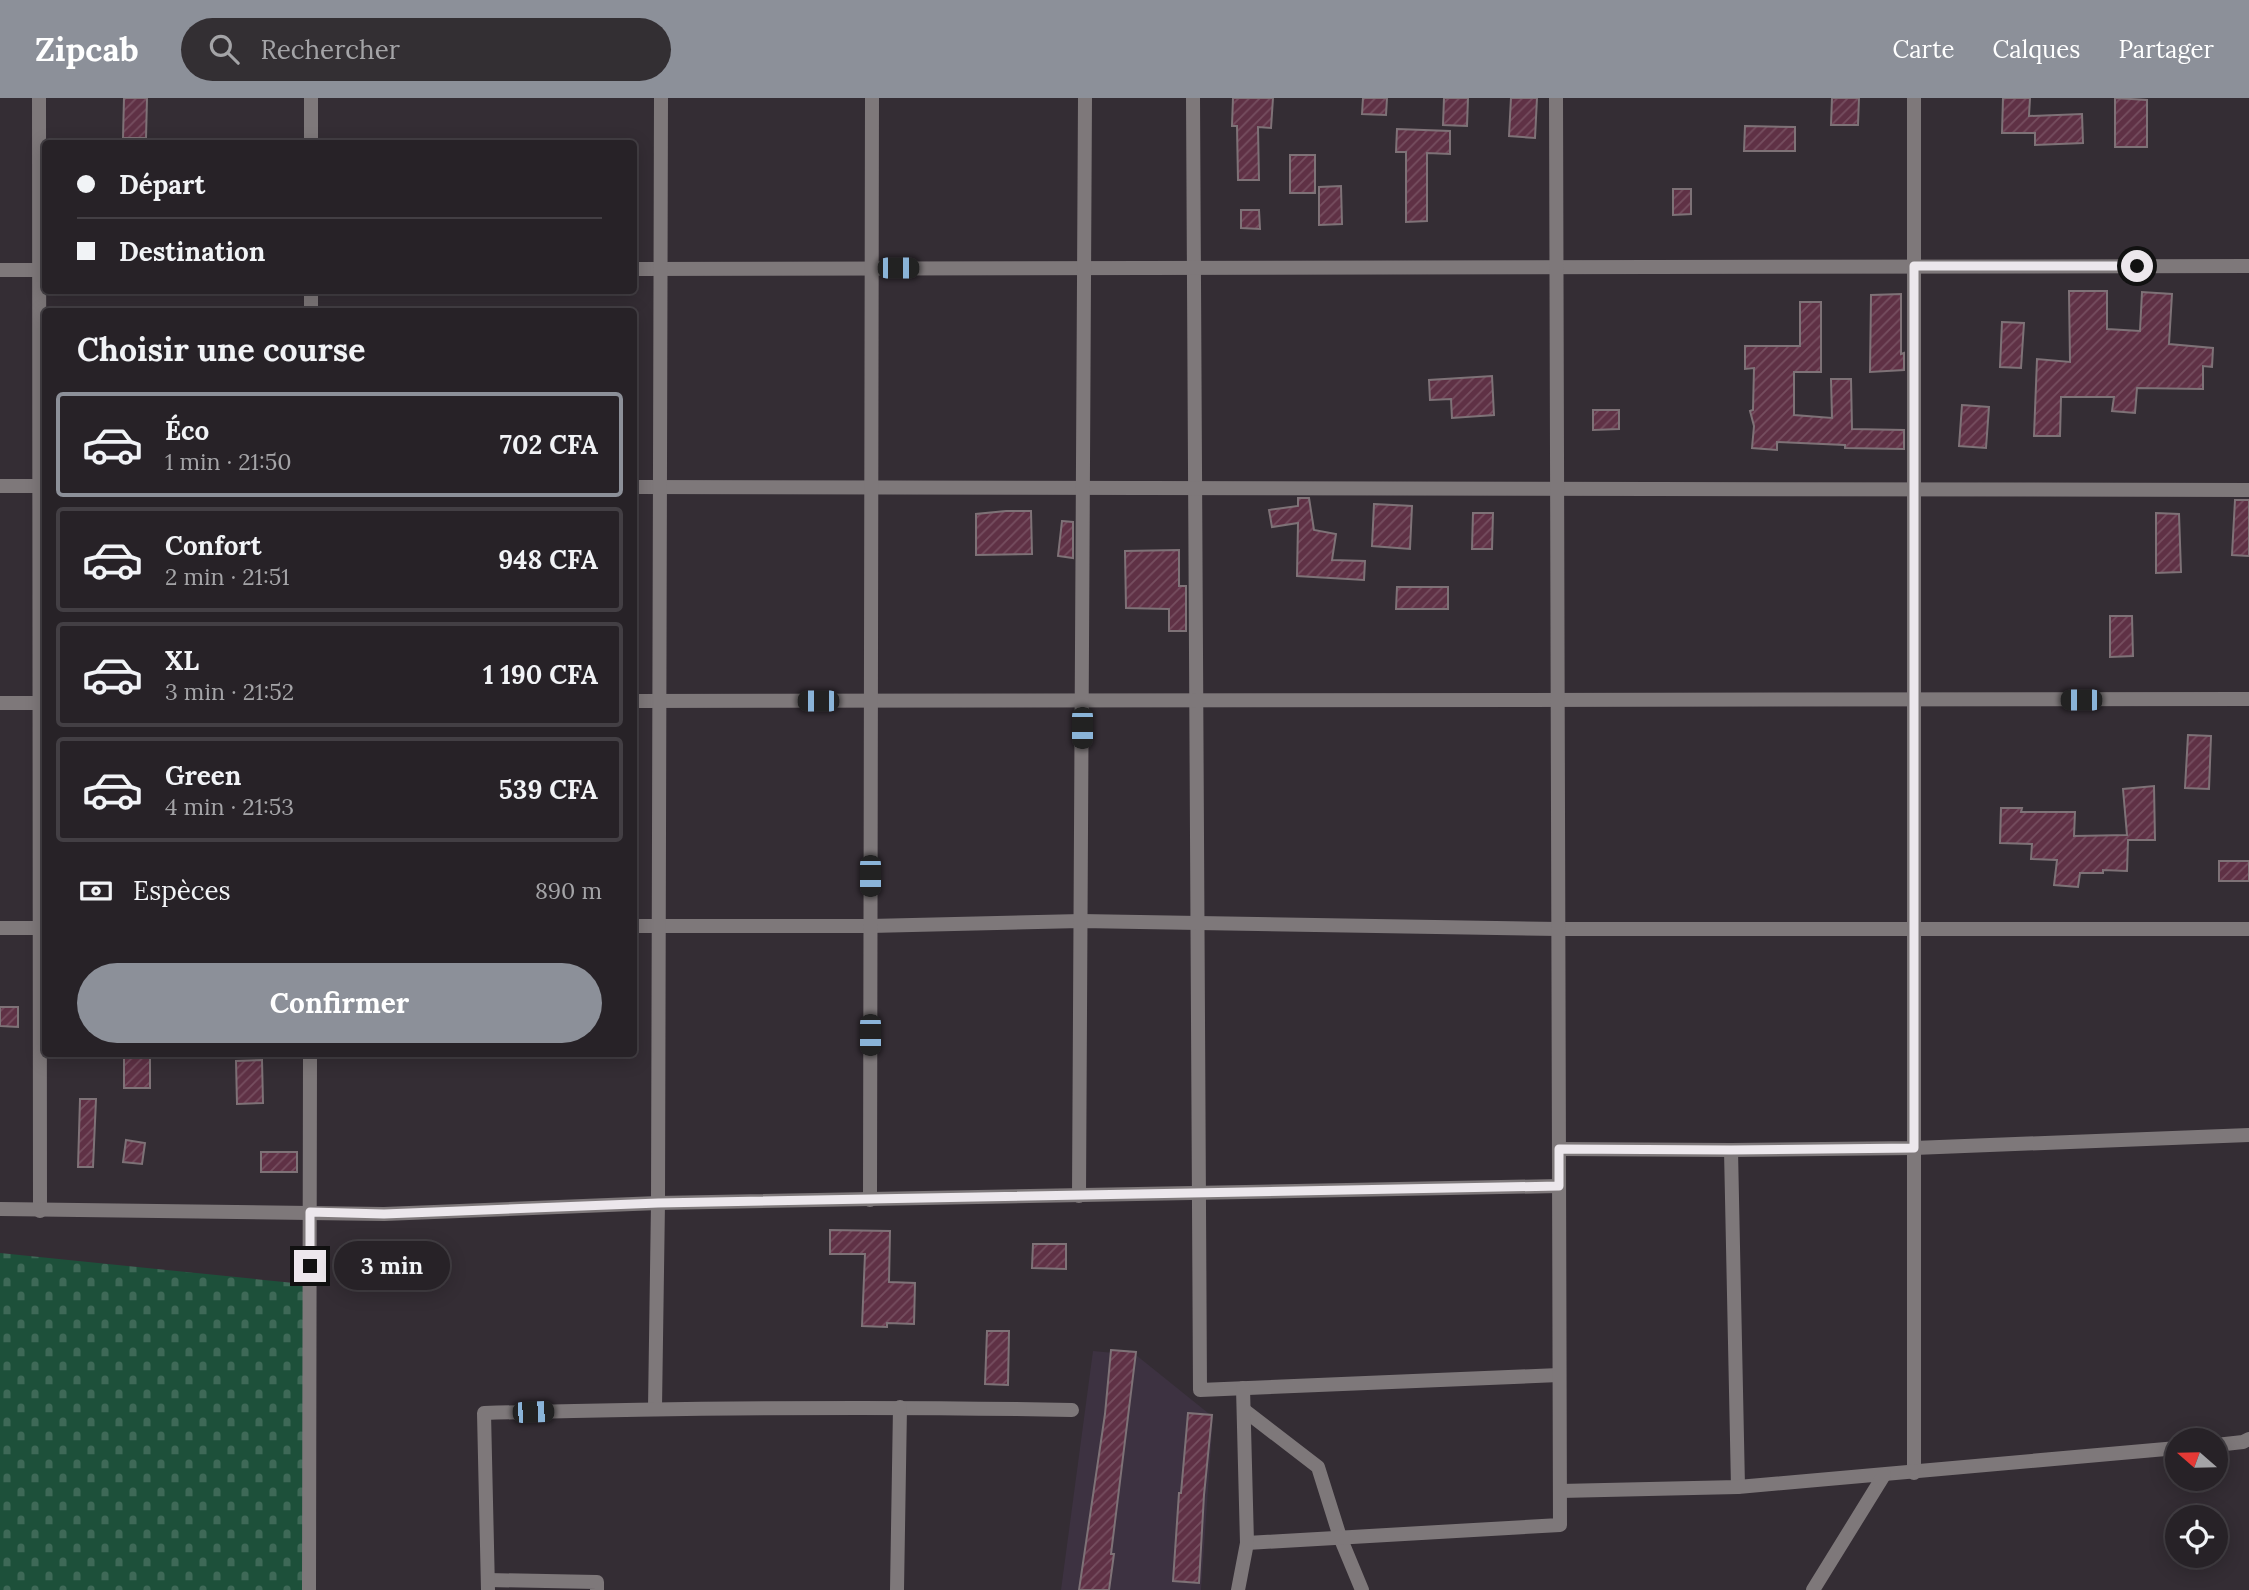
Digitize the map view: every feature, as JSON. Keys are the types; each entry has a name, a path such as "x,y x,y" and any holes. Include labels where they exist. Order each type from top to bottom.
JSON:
{"street":[{"path":"39,98 42,270 40,1210"},
{"path":"311,98 311,140"},
{"path":"655,1408 661,98"},
{"path":"870,1200 872,98"},
{"path":"1079,1196 1085,98"},
{"path":"1193,98 1200,1390 1559,1375"},
{"path":"1247,1543 1560,1525 1556,98"},
{"path":"1914,98 1914,1473"},
{"path":"637,269 2249,266"},
{"path":"0,270 42,270"},
{"path":"0,486 42,486"},
{"path":"637,487 2249,490"},
{"path":"637,701 2249,699"},
{"path":"0,703 42,703"},
{"path":"637,926 870,926 1081,921 1559,929 2249,929"},
{"path":"0,928 42,928"},
{"path":"309,1590 310,1057"},
{"path":"1559,1149 1914,1148 2249,1135"},
{"path":"1731,1150 1738,1487"},
{"path":"0,1209 384,1214 658,1203 1559,1186"},
{"path":"1238,1590 1247,1543 1243,1388"},
{"path":"897,1590 900,1406"},
{"path":"597,1590 597,1582 488,1585 484,1413 655,1408 900,1406 1072,1410"},
{"path":"1244,1410 1318,1467 1340,1537 1362,1590"},
{"path":"2228,1444 2249,1439"},
{"path":"1560,1491 1738,1487 2165,1449"},
{"path":"1813,1590 1884,1475"}],"shaded area":[{"path":"1093,1351 1136,1355 1213,1417 1201,1590 1061,1590"}],"green space":[{"path":"0,1253 304,1284 303,1590 0,1590"}],"building":[{"path":"124,98 147,98 146,138 123,138"},
{"path":"1233,98 1273,98 1271,128 1258,127 1259,180 1238,180 1237,126 1232,126"},
{"path":"1363,98 1387,98 1386,115 1362,114"},
{"path":"1444,98 1468,98 1467,126 1443,125"},
{"path":"1511,98 1537,98 1535,138 1509,136"},
{"path":"1832,98 1859,98 1858,125 1831,125"},
{"path":"2003,98 2030,98 2029,116 2082,114 2083,143 2035,145 2035,133 2002,133"},
{"path":"2115,98 2147,100 2147,147 2115,147"},
{"path":"1745,126 1795,127 1795,151 1744,151"},
{"path":"1397,129 1450,131 1450,154 1427,153 1427,221 1406,222 1406,152 1396,152"},
{"path":"1290,155 1315,155 1315,193 1290,193"},
{"path":"1341,186 1342,224 1319,225 1319,187"},
{"path":"1673,189 1691,189 1691,214 1673,215"},
{"path":"1241,210 1259,210 1260,229 1241,228"},
{"path":"2069,291 2107,291 2107,329 2140,331 2142,292 2172,294 2169,344 2213,348 2212,367 2203,366 2203,389 2137,388 2135,413 2112,411 2114,397 2061,397 2060,436 2034,436 2037,359 2070,362"},
{"path":"1901,294 1901,354 1904,353 1904,370 1870,372 1871,295"},
{"path":"1800,302 1821,302 1821,372 1794,372 1794,415 1832,418 1831,379 1851,379 1852,429 1904,430 1904,449 1845,448 1845,445 1777,442 1777,450 1752,448 1754,426 1750,411 1753,410 1754,368 1745,369 1745,346 1800,346"},
{"path":"2002,322 2024,323 2021,368 2000,367"},
{"path":"1492,376 1494,415 1452,418 1451,399 1430,400 1429,380"},
{"path":"1962,405 1989,407 1986,448 1959,446"},
{"path":"1593,410 1619,410 1619,429 1593,430"},
{"path":"1298,498 1309,498 1314,530 1336,534 1332,560 1365,561 1364,580 1297,576 1298,523 1272,527 1269,510 1298,506"},
{"path":"2235,500 2249,500 2249,556 2232,555"},
{"path":"1374,504 1412,506 1410,549 1372,546"},
{"path":"1031,511 1032,554 976,555 976,514"},
{"path":"1473,513 1493,513 1492,549 1472,549"},
{"path":"2156,513 2179,514 2181,572 2156,573"},
{"path":"1062,521 1073,522 1073,558 1058,556"},
{"path":"1179,550 1179,586 1186,586 1186,631 1169,631 1169,609 1126,608 1125,551"},
{"path":"1397,587 1448,587 1448,609 1396,609"},
{"path":"2110,616 2132,616 2133,656 2110,657"},
{"path":"2188,735 2211,736 2209,789 2185,788"},
{"path":"2154,786 2155,840 2128,840 2127,871 2080,873 2078,887 2054,885 2057,860 2031,859 2032,844 2000,843 2001,808 2022,808 2021,812 2075,812 2074,836 2127,835 2123,789"},
{"path":"2219,861 2249,861 2249,881 2219,881"},
{"path":"0,1007 18,1007 18,1027 0,1026"},
{"path":"124,1057 150,1057 150,1088 124,1088"},
{"path":"262,1060 263,1103 237,1104 236,1061"},
{"path":"80,1099 96,1099 93,1167 78,1167"},
{"path":"126,1140 145,1143 142,1164 123,1162"},
{"path":"261,1152 297,1152 297,1172 261,1172"},
{"path":"830,1230 890,1231 889,1282 915,1283 914,1324 862,1326 865,1254 830,1254"},
{"path":"1033,1244 1066,1244 1066,1269 1032,1268"},
{"path":"987,1331 1009,1331 1008,1385 985,1384"},
{"path":"1111,1350 1136,1352 1111,1554 1114,1554 1109,1590 1079,1590 1105,1414"},
{"path":"1188,1413 1212,1415 1199,1583 1173,1581"}],"route":[{"path":"310,1266 310,1212 384,1214 658,1203 1559,1186 1559,1149 1914,1148 1914,266 2137,266"}]}
